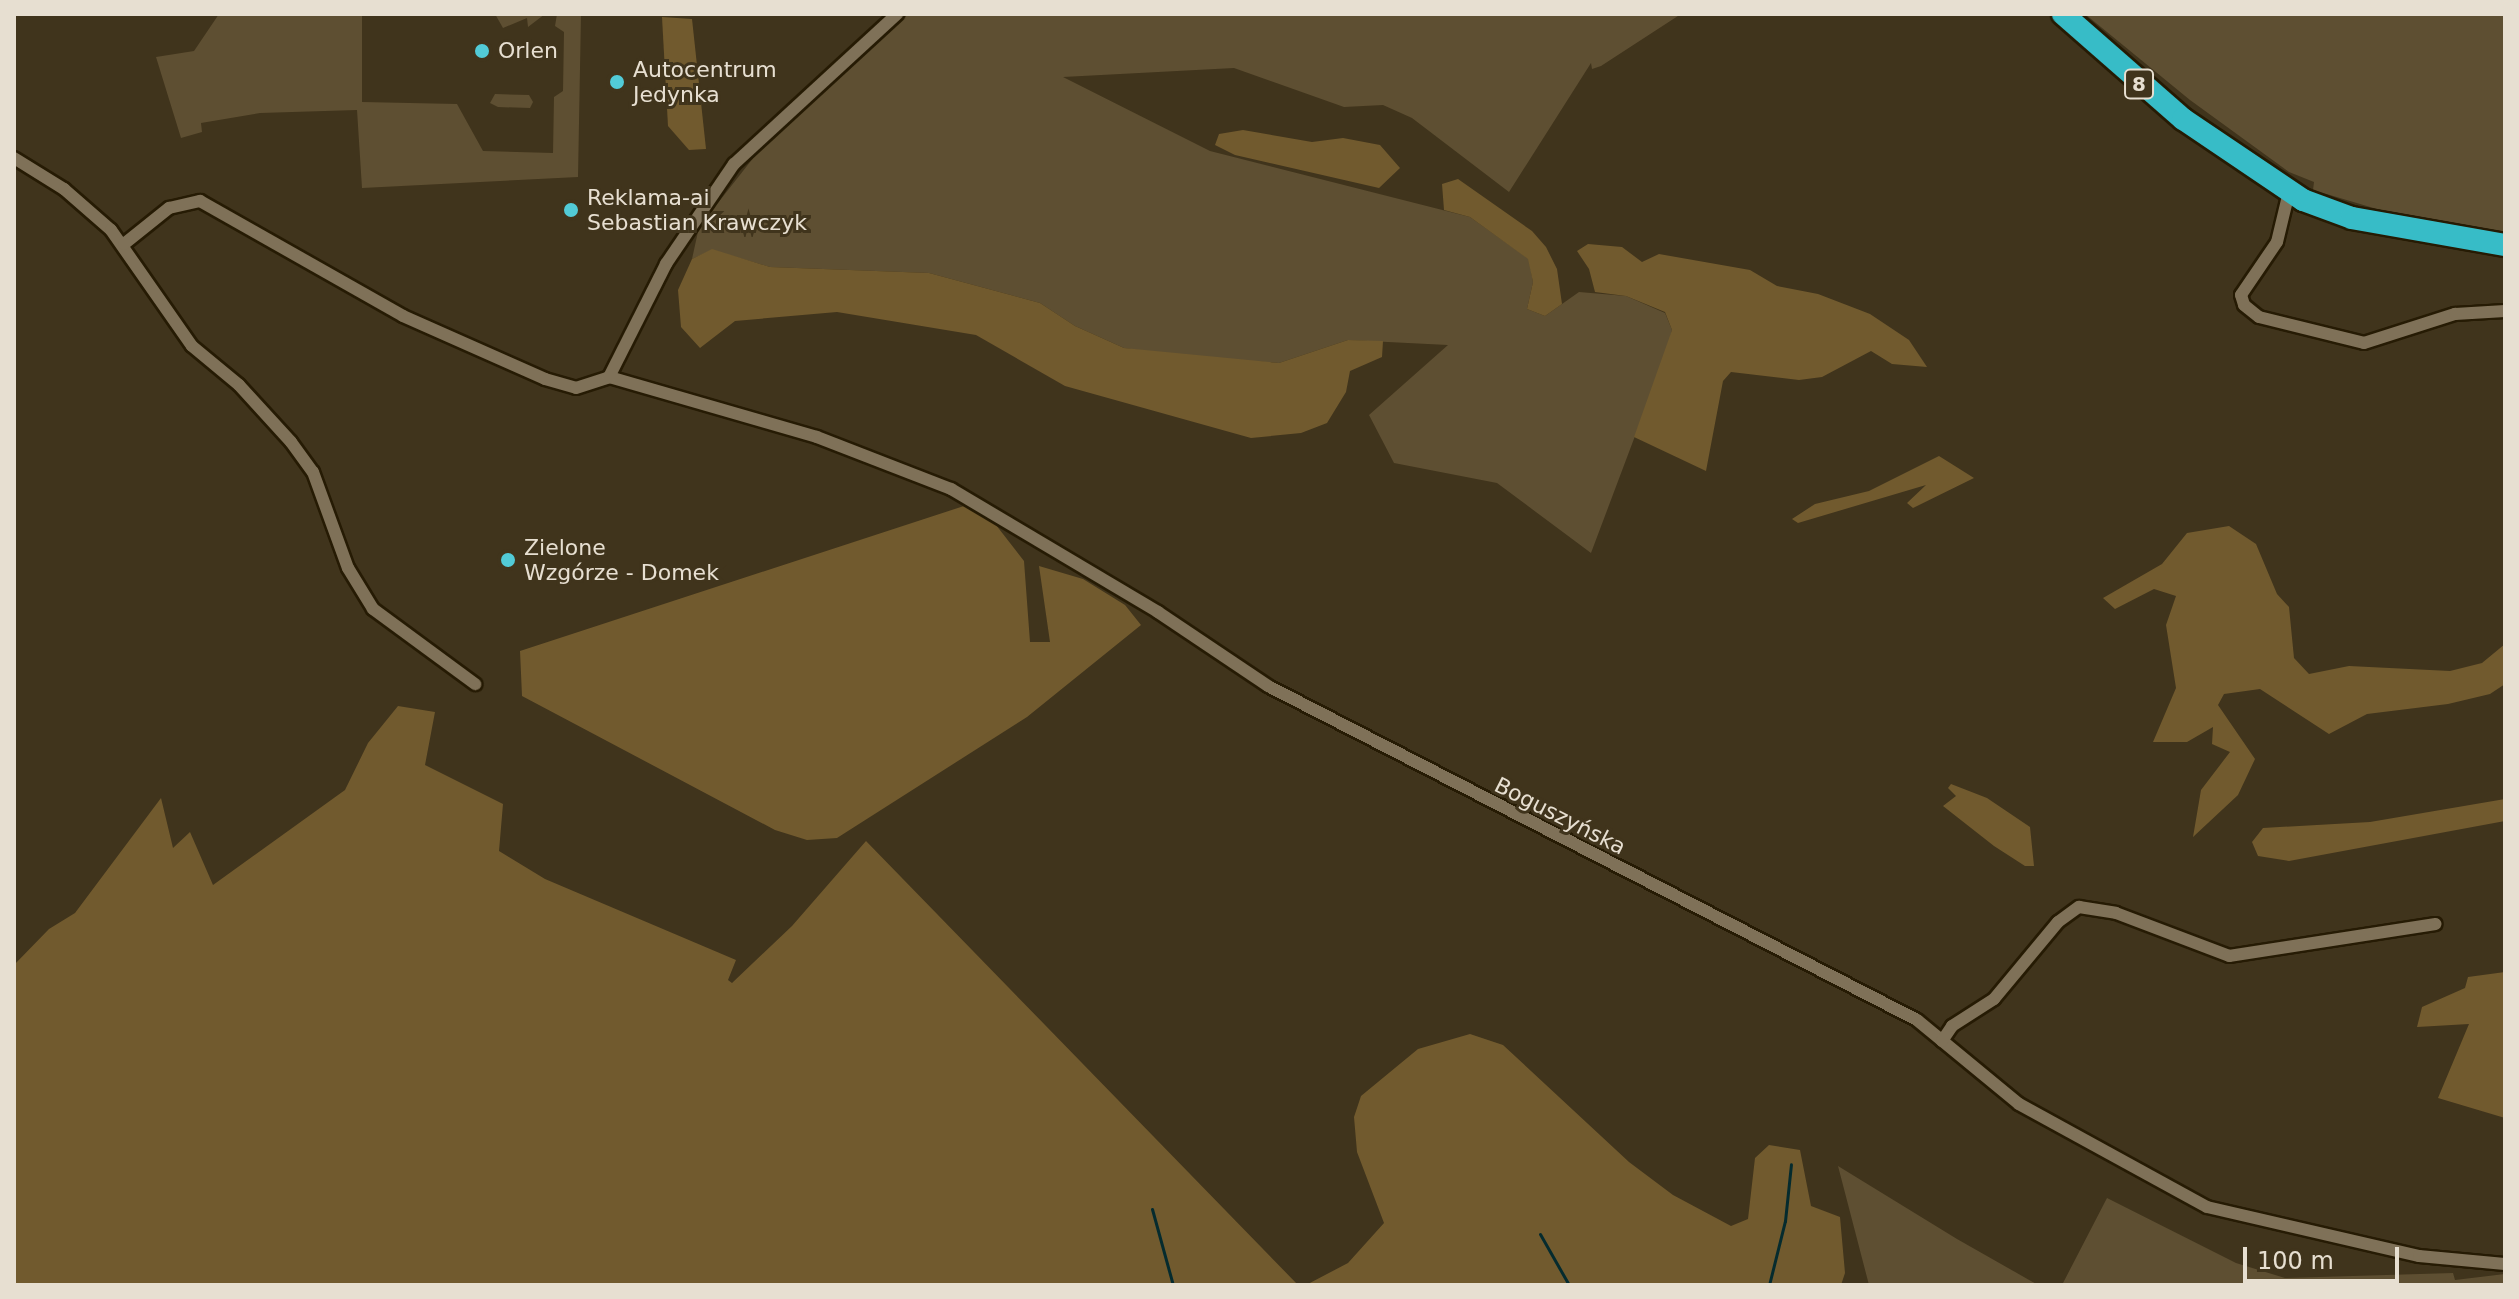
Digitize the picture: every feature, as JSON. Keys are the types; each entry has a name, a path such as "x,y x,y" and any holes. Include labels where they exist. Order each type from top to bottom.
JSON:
{"highway":[{"name":"8","path":"2063,14 2156,99 2289,192 2352,218 2505,245"}],"street":[{"path":"124,244 169,208 200,201 469,347 576,388 609,377 666,264 734,164 897,14"},
{"path":"14,158 64,189 124,244 192,346 267,412 313,472 348,568 373,609 475,684"},
{"path":"2289,192 2277,242 2241,295 2244,305 2259,317 2364,343 2455,314 2505,311"},
{"name":"Boguszyńska","path":"609,377 817,437 951,489 1165,616 1268,686 1917,1020 2019,1104 2207,1207 2419,1256 2505,1264"},
{"path":"1942,1041 1952,1026 1994,999 2058,922 2079,907 2150,924 2229,956 2436,924"}],"shaded area":[{"path":"219,14 373,14 362,15 362,102 457,104 483,151 553,153 554,97 563,91 564,32 555,26 557,14 581,14 578,177 362,188 357,110 260,113 201,123 202,132 181,138 156,57 194,51"},
{"path":"495,14 545,14 528,27 527,18 503,28"},
{"path":"906,14 1681,14 1601,66 1592,69 1591,63 1509,192 1412,118 1383,105 1344,107 1234,68 1063,77 1210,151 1470,217 1529,259 1533,282 1527,309 1545,316 1579,292 1626,296 1665,313 1672,330 1667,351 1591,553 1497,483 1394,463 1369,415 1448,345 1348,340 1279,363 1180,356 1124,348 1075,326 1040,303 929,273 770,267 712,250 692,259 699,227 769,138"},
{"path":"2085,14 2505,14 2505,232 2397,215 2313,190 2314,182 2289,172 2190,100"},
{"path":"662,17 692,19 706,149 689,150 668,126"},
{"path":"495,94 529,95 533,102 530,108 498,107 490,103"},
{"path":"1243,130 1312,142 1343,138 1380,145 1400,168 1379,188 1235,155 1215,145 1219,134"},
{"path":"1458,179 1532,231 1546,247 1557,269 1562,304 1545,316 1527,309 1533,282 1528,259 1470,217 1444,210 1442,184"},
{"path":"1588,244 1622,247 1642,262 1659,254 1750,270 1777,286 1818,294 1870,314 1909,340 1927,367 1892,364 1871,351 1822,377 1799,380 1731,372 1723,381 1706,471 1634,437 1672,330 1665,312 1626,296 1595,292 1589,269 1577,251"},
{"path":"712,249 770,267 929,273 1040,303 1075,326 1124,348 1279,363 1348,340 1383,341 1382,357 1350,371 1346,392 1327,423 1301,433 1251,438 1065,386 976,335 837,312 735,321 700,348 681,327 678,290 692,259"},
{"path":"1939,456 1974,478 1913,508 1907,503 1926,485 1798,523 1792,519 1815,504 1869,491"},
{"path":"967,505 989,516 1024,561 1030,642 1050,642 1039,566 1083,579 1125,605 1141,625 1027,717 837,838 807,840 775,830 522,696 520,651"},
{"path":"2229,526 2256,544 2277,594 2289,607 2294,658 2309,674 2349,666 2450,671 2482,663 2505,644 2505,684 2490,694 2448,704 2367,714 2329,734 2260,689 2224,694 2218,705 2255,759 2238,795 2193,837 2201,790 2230,752 2212,744 2213,727 2187,742 2153,742 2176,688 2166,625 2176,596 2154,589 2115,609 2103,598 2162,564 2187,533"},
{"path":"398,706 435,712 425,765 503,804 499,851 545,879 736,960 728,980 732,983 792,926 866,841 1298,1285 14,1285 14,965 49,929 75,913 161,798 173,848 190,832 213,885 345,790 368,743"},
{"path":"1951,784 1987,798 2030,827 2034,866 2025,866 1994,846 1943,806 1956,796 1948,788"},
{"path":"2505,799 2505,821 2289,861 2258,856 2252,842 2263,828 2370,822"},
{"path":"2505,972 2505,1118 2438,1098 2469,1024 2417,1027 2422,1007 2465,988 2468,977"},
{"path":"1470,1034 1503,1045 1629,1162 1673,1195 1731,1226 1748,1219 1755,1158 1769,1145 1800,1150 1811,1206 1840,1217 1845,1273 1841,1285 1306,1285 1348,1263 1384,1223 1357,1152 1354,1117 1361,1096 1418,1049"},
{"path":"1838,1166 1957,1239 2038,1285 1869,1285"},
{"path":"2107,1198 2236,1263 2285,1278 2453,1273 2455,1280 2505,1274 2505,1285 2062,1285"}],"waterway":[{"path":"1769,1285 1785,1221 1791,1164"},
{"path":"1152,1209 1173,1285"},
{"path":"1540,1234 1569,1285"}],"place":[{"name":"Orlen","path":"482,51"},
{"name":"Autocentrum Jedynka","path":"617,82"},
{"name":"Reklama-ai Sebastian Krawczyk","path":"571,210"},
{"name":"Zielone Wzgórze - Domek","path":"508,560"}]}
